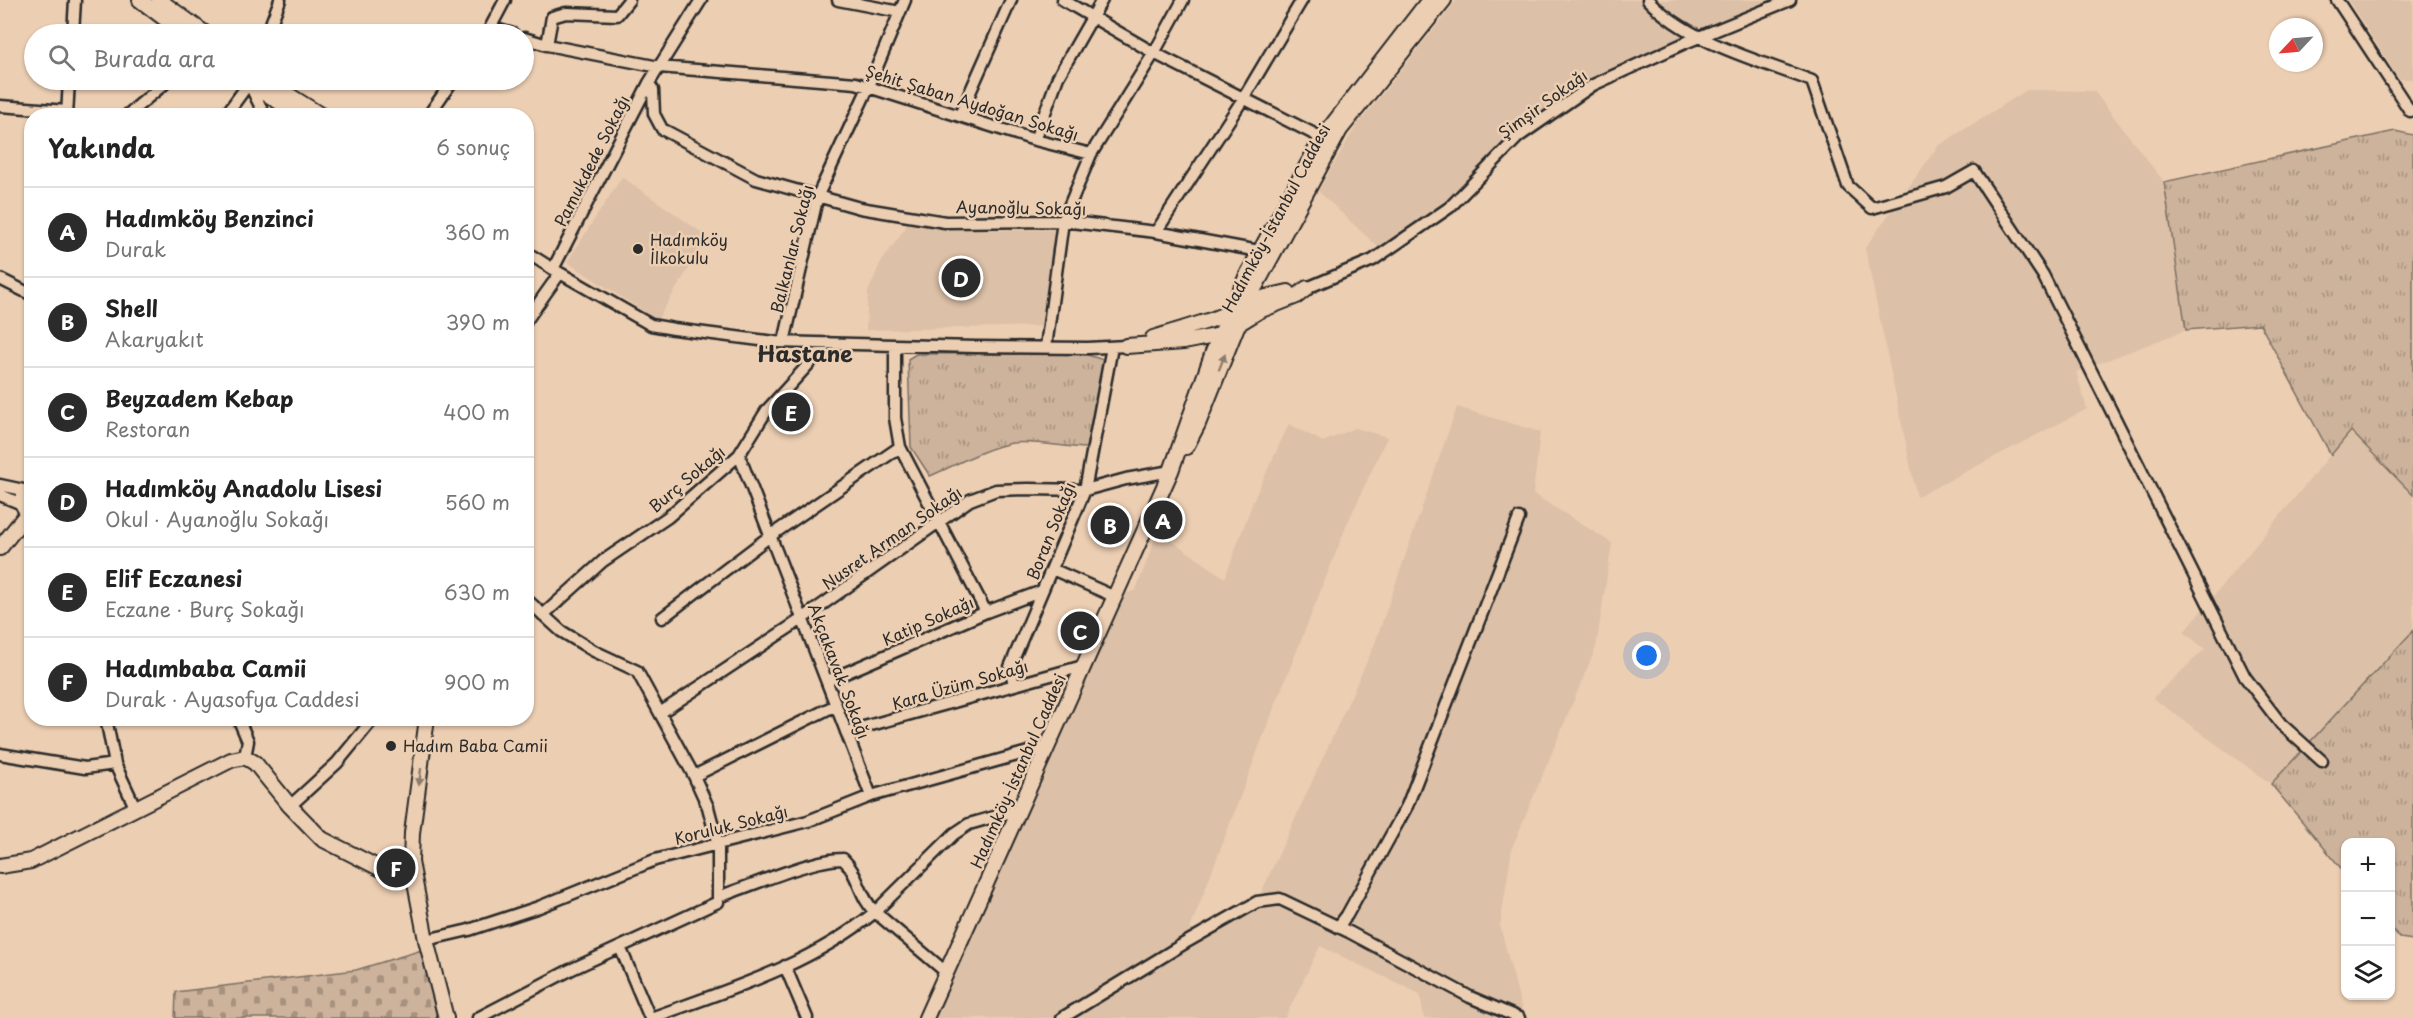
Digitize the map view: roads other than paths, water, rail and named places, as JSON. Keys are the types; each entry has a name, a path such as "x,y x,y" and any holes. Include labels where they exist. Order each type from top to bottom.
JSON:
{"main road":[{"path":"140,0 172,24"},
{"path":"159,0 192,24"},
{"name":"Hadımköy-İstanbul Caddesi","path":"926,1018 1113,596 1171,471 1220,335 1259,251 1322,138 1429,0"},
{"name":"Hadımköy-İstanbul Caddesi","path":"1171,471 1198,424 1246,303 1340,130 1444,0"},
{"path":"262,90 289,108"},
{"path":"281,90 309,108"},
{"path":"1119,346 1184,329 1230,312 1246,303 1307,288"},
{"path":"1119,346 1184,342 1220,335 1259,311 1297,296 1307,288"},
{"path":"0,548 24,515"},
{"path":"426,726 412,833 412,879 446,1018"},
{"path":"0,866 30,861 231,760 245,757 255,763 290,806 322,839 395,876 412,879"}],"street":[{"path":"74,24 75,0"},
{"path":"271,24 280,0"},
{"path":"493,24 505,0"},
{"path":"547,45 552,17 566,13 617,15 629,0"},
{"name":"Pamukdede Sokağı","path":"534,308 556,271 650,83 700,0"},
{"path":"838,0 900,12"},
{"name":"Balkanlar Sokağı","path":"784,342 818,195 869,86 905,0"},
{"path":"960,115 1011,0"},
{"path":"1063,0 1154,53 1322,138"},
{"path":"1035,140 1058,77 1101,0"},
{"path":"1046,347 1063,221 1091,154 1154,53 1182,0"},
{"path":"1156,232 1243,99 1302,0"},
{"path":"1648,0 1661,14 1699,37 1812,81 1848,186 1872,208 1946,187 1974,171 2043,275 2246,676 2281,724 2322,761"},
{"name":"Şimşir Sokağı","path":"1307,288 1373,260 1450,207 1518,137 1593,85 1699,37 1790,0"},
{"path":"2337,0 2410,111"},
{"name":"Şehit Şaban Aydoğan Sokağı","path":"534,41 659,67 856,82 1035,140 1091,154"},
{"name":"Ayanoğlu Sokağı","path":"650,83 653,90 654,114 662,129 756,178 860,208 945,222 1063,221 1156,232 1259,251"},
{"path":"67,108 68,90"},
{"path":"136,108 158,90"},
{"path":"230,108 242,90"},
{"path":"252,90 261,108"},
{"path":"434,108 446,90"},
{"path":"442,108 454,90"},
{"path":"0,106 24,109"},
{"path":"534,257 651,325 784,342 1046,347 1119,346"},
{"path":"0,279 24,291"},
{"name":"Burç Sokağı","path":"543,615 603,561 668,517 739,455 767,410 828,343"},
{"path":"895,345 895,418 900,447 986,612"},
{"name":"Boran Sokağı","path":"1014,685 1010,667 1085,490 1119,346"},
{"path":"662,618 770,536 900,447"},
{"name":"Akçakavak Sokağı","path":"739,455 871,796"},
{"name":"Nusret Arman Sokağı","path":"660,713 802,619 970,500 996,490 1085,490 1126,479 1171,471"},
{"path":"0,485 24,489"},
{"path":"0,495 24,507"},
{"path":"1338,927 1347,915 1407,806 1519,518"},
{"path":"1052,569 1113,596"},
{"name":"Katip Sokağı","path":"827,681 986,612 1042,591"},
{"path":"478,1018 570,970 718,902 718,845 708,807 638,671 561,631 534,607"},
{"name":"Kara Üzüm Sokağı","path":"846,732 1083,666"},
{"path":"694,776 836,705"},
{"path":"108,726 115,764 136,809"},
{"path":"241,726 248,741 245,757"},
{"path":"290,806 338,763 368,726"},
{"name":"Koruluk Sokağı","path":"426,939 469,930 529,910 655,860 808,822 871,796 1046,747"},
{"path":"0,754 85,768 115,764"},
{"path":"620,947 650,1018 736,987 785,966 853,931 941,847 969,824 1018,810"},
{"path":"718,897 825,861 843,859 855,875 865,903 947,973"},
{"path":"1062,1018 1257,902 1280,899 1470,997 1519,1018"},
{"path":"785,966 807,1018"}],"place":[{"name":"Hadımköy İlkokulu","path":"638,249"},
{"name":"Hadımköy Anadolu Lisesi","path":"961,278"},
{"name":"Elif Eczanesi","path":"791,412"},
{"name":"Hadımköy Benzinci","path":"1163,520"},
{"name":"Shell","path":"1110,525"},
{"name":"Beyzadem Kebap","path":"1080,631"},
{"name":"Hadım Baba Camii","path":"391,746"},
{"name":"Hadımbaba Camii","path":"396,868"}],"district":[{"name":"Hastane","path":"805,354"}]}
